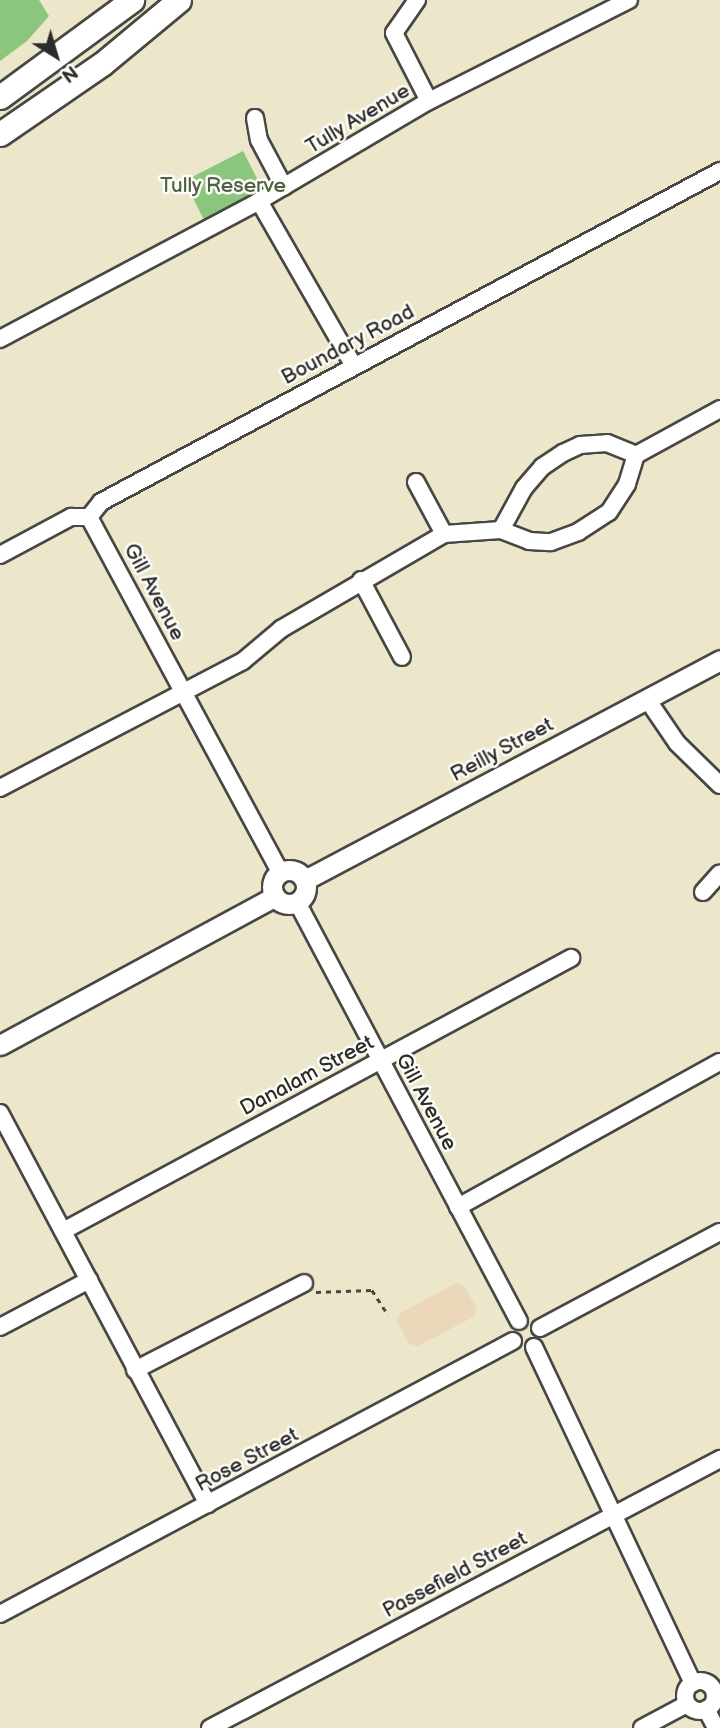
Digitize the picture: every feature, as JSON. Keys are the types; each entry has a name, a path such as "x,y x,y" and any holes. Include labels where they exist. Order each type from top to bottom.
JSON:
{"highway":[{"path":"0,97 132,0"},
{"path":"0,134 102,64 179,0"}],"main road":[{"name":"Reilly Street","path":"305,880 720,660"},
{"path":"291,869 305,880 304,895 297,902 287,904 274,897 273,880 280,872 291,869"},
{"path":"0,1045 274,897"}],"street":[{"path":"417,0 394,33 429,101"},
{"name":"Tully Avenue","path":"0,339 259,201 429,101 629,0"},
{"path":"256,118 258,141 284,187"},
{"name":"Boundary Road","path":"0,555 71,517 89,517 101,502 720,171"},
{"path":"259,201 354,366"},
{"path":"0,788 243,661 281,629 444,534 501,530 528,541 551,541 578,532 609,512 627,484 636,455 720,409"},
{"path":"501,530 524,488 542,467 563,453 580,445 607,443 636,455"},
{"path":"416,482 444,534"},
{"name":"Gill Avenue","path":"89,517 280,872"},
{"path":"361,580 402,657"},
{"path":"647,699 677,743 720,785"},
{"path":"703,892 720,873"},
{"name":"Gill Avenue","path":"297,902 519,1321"},
{"name":"Danalam Street","path":"63,1230 571,958"},
{"path":"458,1206 720,1062"},
{"path":"0,1113 208,1504"},
{"path":"540,1328 720,1231"},
{"path":"0,1328 89,1280"},
{"path":"135,1370 304,1283"},
{"path":"529,1319 540,1328 540,1339 534,1347 520,1348 513,1341 512,1327 519,1321 529,1319"},
{"name":"Rose Street","path":"0,1614 513,1341"},
{"path":"534,1347 693,1683"},
{"name":"Passefield Street","path":"210,1728 720,1459"},
{"path":"688,1704 685,1692 693,1683 704,1682 717,1687 714,1701 706,1709"},
{"path":"642,1728 688,1704 706,1709 716,1728"}],"path":[{"path":"285,1293 372,1290 388,1315"}],"shaded area":[{"path":"456,1283 464,1286 477,1309 473,1317 418,1346 409,1344 397,1321 401,1313"}],"green space":[{"path":"0,0 39,0 49,16 27,41 0,61"},
{"name":"Tully Reserve","path":"243,151 263,191 205,221 184,181"}]}
